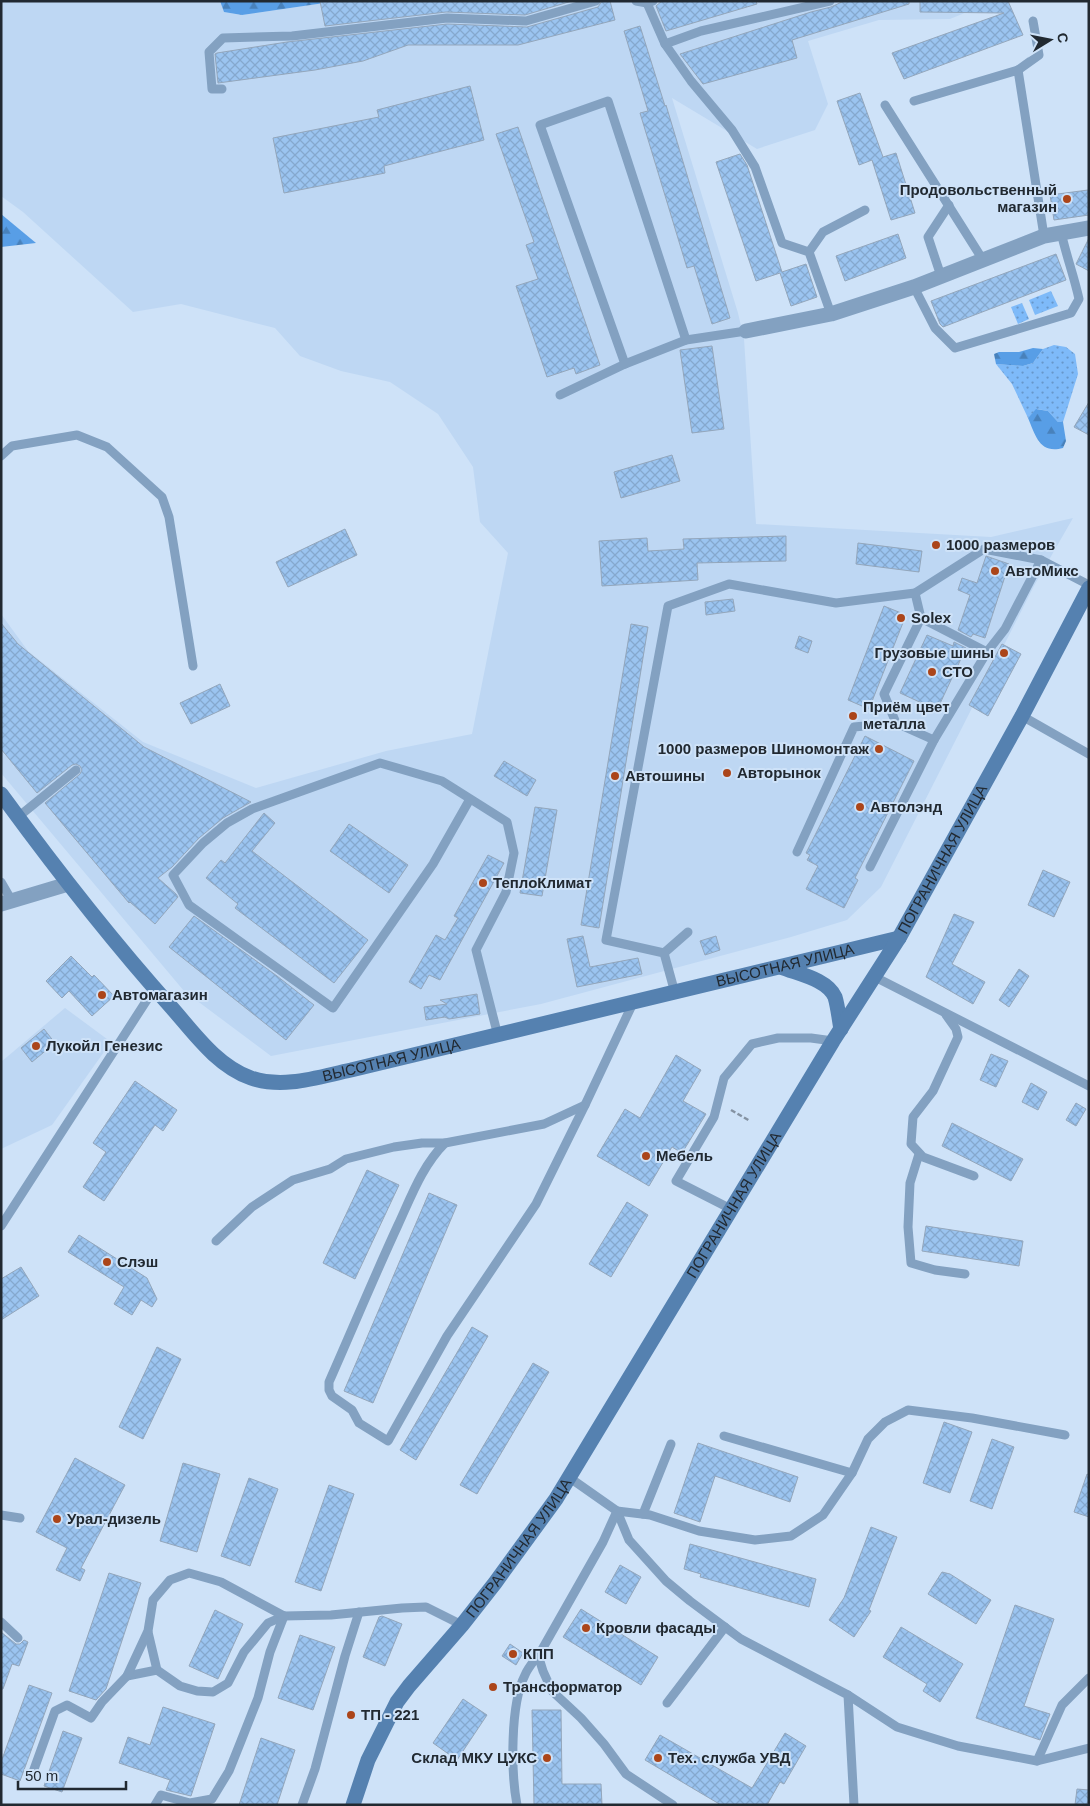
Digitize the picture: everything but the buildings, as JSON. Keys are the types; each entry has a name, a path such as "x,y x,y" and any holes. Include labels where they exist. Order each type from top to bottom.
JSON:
{"street":[{"path":"746,331 831,314 914,287 1044,236 1089,228"},
{"name":"ПОГРАНИЧНАЯ УЛИЦА","path":"353,1805 372,1753 397,1702 421,1671 462,1625 517,1554 570,1478 837,1035 899,938 1022,716 1089,586"},
{"name":"ВЫСОТНАЯ УЛИЦА","path":"1,794 68,884 154,989 201,1041 223,1062 243,1075 268,1082 288,1083 303,1080 498,1036 899,938"},
{"path":"7,902 68,884"},
{"path":"781,967 829,988 836,1000 837,1035"}],"lane":[{"path":"222,90 212,89 209,52 223,38 292,36 446,18 526,21 596,1"},
{"path":"636,1 650,2 665,44 691,81 732,130 755,167 782,243 809,252"},
{"path":"665,44 701,31 830,1"},
{"path":"914,101 1018,70 1040,55 1033,21"},
{"path":"1018,70 1044,236"},
{"path":"625,364 540,125 608,101 686,340"},
{"path":"885,105 983,260"},
{"path":"941,276 928,237 949,205"},
{"path":"809,252 823,232 865,210"},
{"path":"914,287 935,328 955,348 1071,313 1079,299 1061,232"},
{"path":"809,252 831,314"},
{"path":"560,395 625,364 686,340 746,331"},
{"path":"1,456 12,446 77,435 107,447 162,497 169,517 192,666"},
{"path":"664,953 606,940 668,606 729,584 836,603 915,593 984,549 1041,560 1089,586"},
{"path":"870,867 934,740 987,652 1005,629 1041,560"},
{"path":"896,723 884,694 921,618 915,593"},
{"path":"921,618 987,652"},
{"path":"1022,716 1089,754"},
{"path":"797,852 854,727 896,723 934,740"},
{"path":"470,799 433,864 333,1008 189,905 173,876 203,843 227,823 252,809 380,763 442,781 507,822 514,852 506,892 476,950 498,1036"},
{"path":"18,817 76,770"},
{"path":"1,882 7,902"},
{"path":"664,953 688,932"},
{"path":"664,953 675,993"},
{"path":"874,977 1089,1086"},
{"path":"1,1226 154,989"},
{"path":"444,1143 427,1164 410,1198 329,1382 329,1390 332,1396 352,1410 359,1423 388,1441 447,1336 536,1204 586,1105 633,1003"},
{"path":"946,1015 956,1029 958,1037 933,1091 914,1117 911,1144 922,1157 974,1176"},
{"path":"731,1209 676,1181 714,1117 724,1078 752,1044 778,1038 811,1038 837,1035"},
{"path":"216,1241 252,1207 293,1180 330,1169 346,1159 362,1154 422,1143 444,1143 544,1124 586,1105"},
{"path":"920,1154 910,1183 908,1227 911,1264 935,1270 965,1274"},
{"path":"570,1478 617,1511 650,1515 699,1531 755,1540 791,1536 823,1515 852,1473 868,1439 885,1422 908,1410 972,1418 1064,1436"},
{"path":"724,1436 852,1473"},
{"path":"642,1514 672,1444"},
{"path":"617,1511 629,1540 660,1574 690,1601 741,1639 848,1695 897,1727 958,1746 1037,1761 1089,1748"},
{"path":"517,1805 513,1758 517,1704 525,1675 540,1653 603,1542 617,1511"},
{"path":"1,1515 20,1518"},
{"path":"33,1772 54,1711 67,1705 91,1718 102,1702 127,1676 148,1631 153,1600 170,1580 189,1573 221,1582 284,1616"},
{"path":"148,1631 157,1670 180,1686 197,1691 213,1692 228,1683 244,1652 268,1623 284,1616 331,1615 402,1608 426,1608 462,1625"},
{"path":"302,1805 315,1769 345,1656 359,1612"},
{"path":"155,1805 161,1795 190,1803 212,1799 229,1771 258,1698 270,1652 284,1616"},
{"path":"1,1622 18,1638"},
{"path":"667,1703 725,1627"},
{"path":"540,1653 543,1671 552,1691 581,1718 604,1744 626,1774 673,1805"},
{"path":"127,1676 157,1670"},
{"path":"1037,1761 1062,1705 1089,1678"},
{"path":"848,1695 854,1805"}],"path":[{"path":"731,1110 750,1121"}],"shaded area":[{"path":"1,1 220,1 224,12 242,15 338,1 994,1 950,19 879,20 808,41 828,104 815,130 757,149 672,98 738,313 744,339 756,524 991,537 1073,518 1034,586 881,887 847,920 791,937 541,1004 271,1056 184,991 1,773 1,614 28,651 143,742 256,788 386,751 472,734 508,553 480,522 473,467 438,414 390,382 341,371 300,356 275,328 181,304 133,312 23,212 1,196"},
{"path":"1051,291 1058,306 1035,315 1029,300"},
{"path":"1022,303 1029,319 1018,324 1011,307"},
{"path":"1054,345 1066,347 1075,354 1078,374 1063,422 1058,422 1048,411 1037,409 1028,418 1012,384 996,364 1023,366 1033,363 1043,349"},
{"path":"65,1008 111,1042 52,1125 1,1149 1,1062"}],"green space":[{"path":"220,1 338,1 242,15 224,12"},
{"path":"1,214 36,243 1,247"},
{"path":"1033,348 1043,349 1033,363 1023,366 996,364 994,354 999,352 1019,352"},
{"path":"1036,409 1048,411 1058,422 1063,422 1066,441 1063,448 1049,449 1040,442 1028,418"}],"place":[{"name":"Продовольственный магазин","path":"1067,199"},
{"name":"1000 размеров","path":"936,545"},
{"name":"АвтоМикс","path":"995,571"},
{"name":"Solex","path":"901,618"},
{"name":"Грузовые шины","path":"1004,653"},
{"name":"СТО","path":"932,672"},
{"name":"Приём цвет металла","path":"853,716"},
{"name":"1000 размеров Шиномонтаж","path":"879,749"},
{"name":"Авторынок","path":"727,773"},
{"name":"Автошины","path":"615,776"},
{"name":"Автолэнд","path":"860,807"},
{"name":"ТеплоКлимат","path":"483,883"},
{"name":"Автомагазин","path":"102,995"},
{"name":"Лукойл Генезис","path":"36,1046"},
{"name":"Мебель","path":"646,1156"},
{"name":"Слэш","path":"107,1262"},
{"name":"Урал-дизель","path":"57,1519"},
{"name":"Кровли фасады","path":"586,1628"},
{"name":"КПП","path":"513,1654"},
{"name":"Трансформатор","path":"493,1687"},
{"name":"ТП - 221","path":"351,1715"},
{"name":"Склад МКУ ЦУКС","path":"547,1758"},
{"name":"Тех. служба УВД","path":"658,1758"}]}
